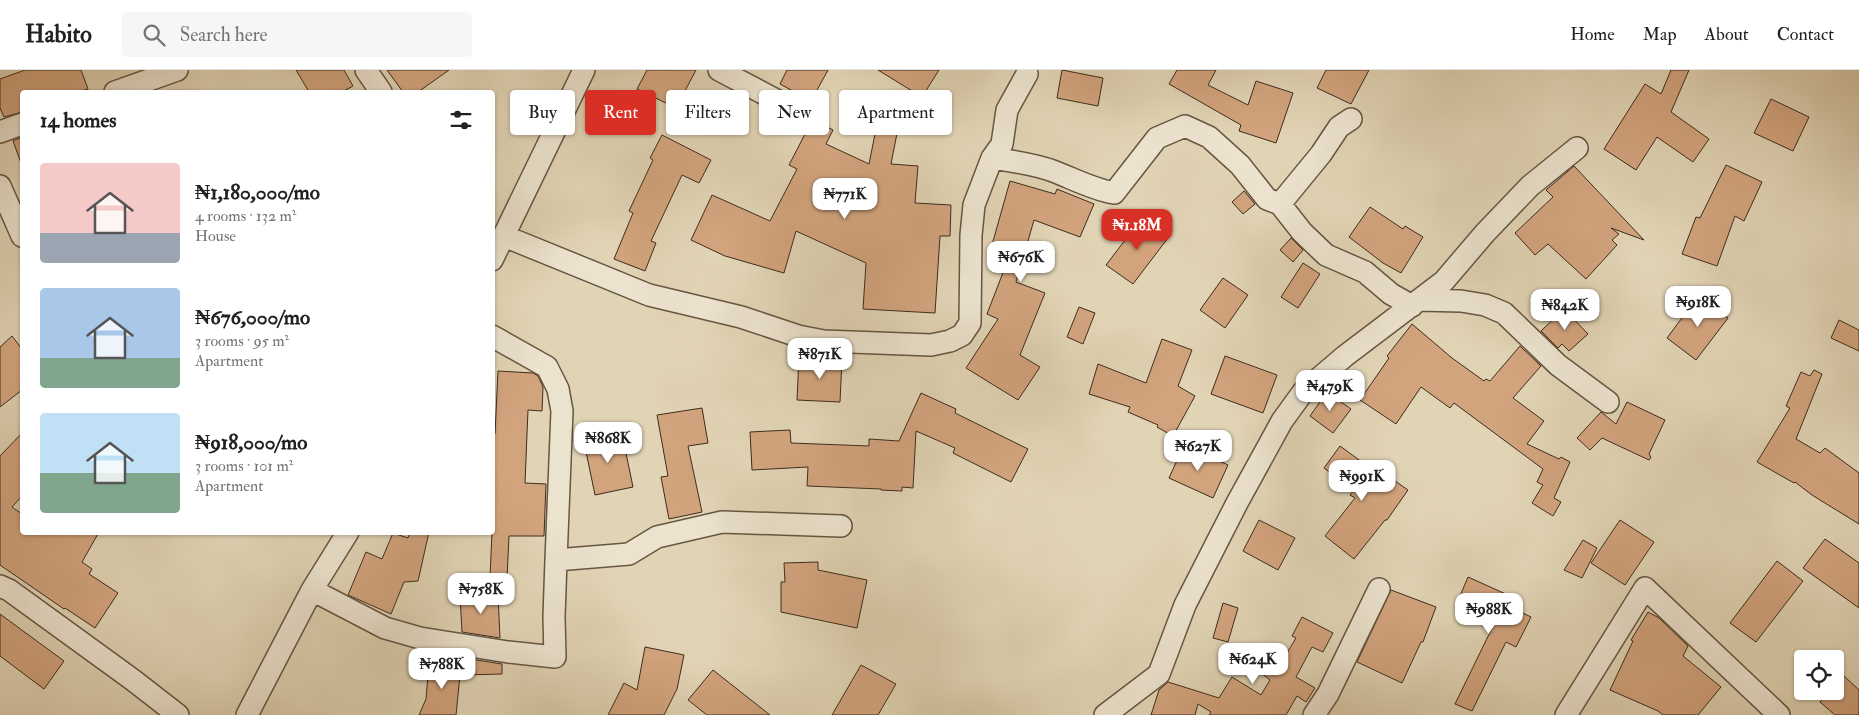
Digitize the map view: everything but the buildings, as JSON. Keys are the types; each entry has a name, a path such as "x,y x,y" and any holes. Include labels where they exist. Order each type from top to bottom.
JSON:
{"street":[{"path":"120,90 177,70"},
{"path":"366,70 380,90"},
{"path":"495,254 584,70"},
{"path":"720,70 759,91"},
{"path":"504,236 649,295 741,317 798,336 824,341 930,345 950,341 962,335 970,323 972,303 971,235 974,204 992,158 1002,144 1007,110 1027,74"},
{"path":"1280,204 1338,128 1351,119"},
{"path":"0,132 20,125"},
{"path":"992,158 1018,162 1051,171 1096,190 1114,193 1158,138 1185,126 1209,137 1240,165 1267,199 1280,204 1302,232 1326,255 1365,272 1391,294 1416,303 1461,301 1485,305 1504,313 1558,366 1608,402"},
{"path":"1105,715 1159,674 1185,604 1282,421 1303,392 1345,356 1444,281 1485,233 1530,186 1577,148"},
{"path":"0,186 20,231"},
{"path":"312,590 385,628 420,638 508,652 555,657 554,617 562,411 558,389 547,367 495,338"},
{"path":"556,560 629,554 657,537 722,522 841,526"},
{"path":"247,715 312,590 346,535"},
{"path":"0,586 9,590 178,715"},
{"path":"1566,715 1645,588 1779,715"},
{"path":"1314,715 1328,694 1380,589"}]}
